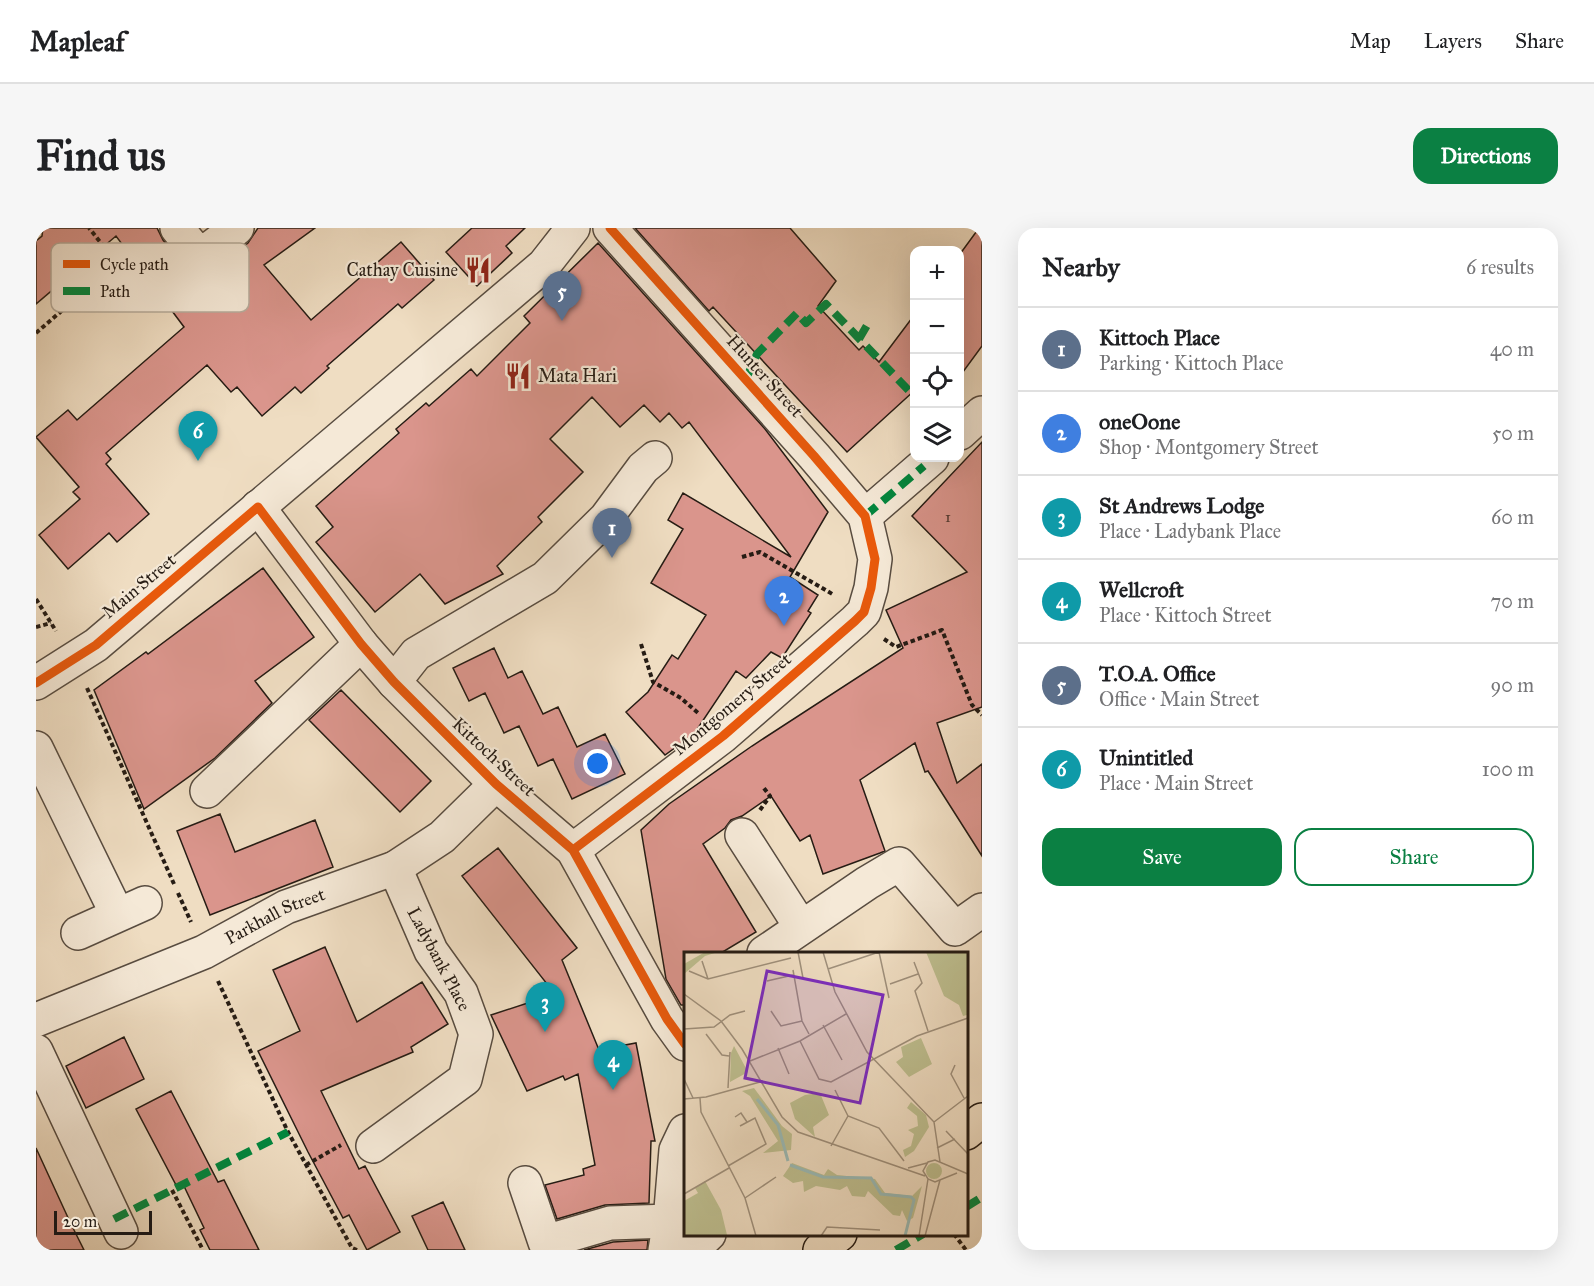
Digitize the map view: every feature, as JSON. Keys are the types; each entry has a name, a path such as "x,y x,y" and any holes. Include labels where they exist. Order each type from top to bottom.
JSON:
{"main road":[{"path":"967,1132 982,1120"}],"street":[{"path":"177,228 189,243"},
{"path":"217,243 237,228"},
{"name":"Main Street","path":"36,683 96,645 544,265 573,228"},
{"name":"Hunter Street","path":"610,228 865,516 875,559 871,588 859,616"},
{"path":"964,429 982,413"},
{"path":"394,682 416,654 545,578 606,518 643,468 655,458"},
{"path":"865,516 928,462"},
{"name":"Kittoch Street","path":"258,507 361,644 394,682 496,784 573,850 679,1024"},
{"name":"Montgomery Street","path":"573,850 723,736 859,616"},
{"path":"207,790 361,644"},
{"path":"36,748 131,908 78,933"},
{"name":"Parkhall Street","path":"36,1020 204,952 286,907 395,868 442,837 496,784"},
{"path":"742,835 801,927"},
{"path":"765,952 899,864 955,929 982,910"},
{"name":"Ladybank Place","path":"373,1146 465,1079 476,1034 461,993 431,951 395,868"},
{"path":"36,1051 121,1232"},
{"path":"525,1183 545,1242 610,1223 668,1235 675,1150 684,1133"},
{"path":"692,1250 707,1235"}],"path":[{"path":"89,228 101,243"},
{"path":"36,333 60,312"},
{"path":"742,556 760,552 859,616 896,647 942,630 972,705 982,715"},
{"path":"36,627 51,623"},
{"path":"641,644 653,682 681,698 723,736"},
{"path":"172,1190 203,1250"},
{"path":"955,1235 966,1250"}],"building":[{"path":"43,228 157,228 165,243 121,243 116,236 108,243 51,243 51,291 36,304 36,241 42,236"},
{"path":"258,228 315,228 264,265 311,320 401,242 434,280 402,308 398,304 327,366 329,368 301,393 295,387 262,416 237,387 231,392 207,365 106,453 111,459 106,464 149,514 117,542 109,533 68,569 39,535 80,499 73,492 79,487 36,437 68,410 77,420 184,327 173,312 249,312 248,243"},
{"name":"Cathay Cuisine","path":"472,228 525,228 506,246 512,253 477,286 446,252"},
{"path":"635,228 790,228 836,281 818,306 859,350 863,346 879,362 910,321 910,395 847,452 713,307 709,311"},
{"path":"979,228 982,228 982,346 964,371 964,300 964,249"},
{"path":"598,243 765,429 828,512 790,577 818,595 808,611 811,613 782,658 771,652 746,678 736,671 694,734 665,755 626,712 648,692 672,655 678,659 706,615 651,583 683,529 668,520 683,493 791,557 689,422 682,428 669,413 660,422 644,405 620,427 592,397 550,439 583,472 538,517 542,522 497,566 503,574 445,604 420,574 375,612 316,542 333,527 316,506 399,433 396,429 426,403 429,406 471,369 477,376 530,323 524,316"},
{"path":"982,442 982,707 937,723 957,783 982,764 982,856 928,771 925,772 915,743 860,780 885,851 823,874 810,835 800,841 771,796 742,816 731,820 725,828 703,844 756,932 723,952 684,952 684,1005 681,1005 666,979 641,830 669,804 752,746 903,648 886,610 967,572 912,516"},
{"path":"263,568 314,637 255,681 272,703 215,758 144,809 94,690 146,652 148,654"},
{"path":"494,648 508,678 522,671 543,714 558,707 577,747 605,734 625,774 572,799 553,759 538,766 519,726 504,733 485,693 469,701 453,668"},
{"path":"341,690 431,781 400,812 309,720"},
{"path":"220,814 235,852 315,820 333,867 210,915 177,831"},
{"path":"498,848 577,948 562,960 599,1050 636,1043 655,1141 651,1141 649,1203 605,1205 557,1219 545,1185 584,1175 583,1169 595,1165 578,1074 565,1080 563,1076 527,1091 491,1015 555,994 462,876"},
{"path":"325,947 357,1022 422,982 448,1024 411,1047 413,1052 321,1091 359,1169 365,1166 400,1232 367,1250 349,1215 343,1218 258,1051 300,1031 273,970"},
{"path":"124,1037 144,1079 86,1108 66,1066"},
{"path":"171,1091 218,1182 224,1180 259,1250 210,1250 200,1230 204,1228 182,1182 176,1185 136,1109"},
{"path":"36,1148 70,1222 84,1250 36,1250"},
{"path":"443,1202 465,1250 428,1250 412,1216"},
{"path":"648,1240 647,1250 584,1250 613,1242"}],"marked path":[{"path":"746,379 757,354 797,313 806,323 826,304 910,392"},
{"path":"859,339 869,322"},
{"path":"865,516 924,466"},
{"path":"114,1219 288,1132"},
{"path":"967,1206 982,1197"},
{"path":"896,1250 921,1235"}],"cycle path":[{"path":"573,850 723,736 855,621 864,612 871,588 875,559 865,516 610,228"},
{"path":"36,683 96,645 258,507 361,644 394,682 496,784 573,850 667,1019 684,1043"}],"place":[{"name":"Cathay Cuisine","path":"478,270"},
{"name":"T.O.A. Office","path":"562,321"},
{"name":"Mata Hari","path":"518,376"},
{"name":"Unintitled","path":"198,461"},
{"name":"Kittoch Place","path":"612,558"},
{"name":"oneOone","path":"784,626"},
{"name":"St Andrews Lodge","path":"545,1032"},
{"name":"Wellcroft","path":"613,1090"}]}
